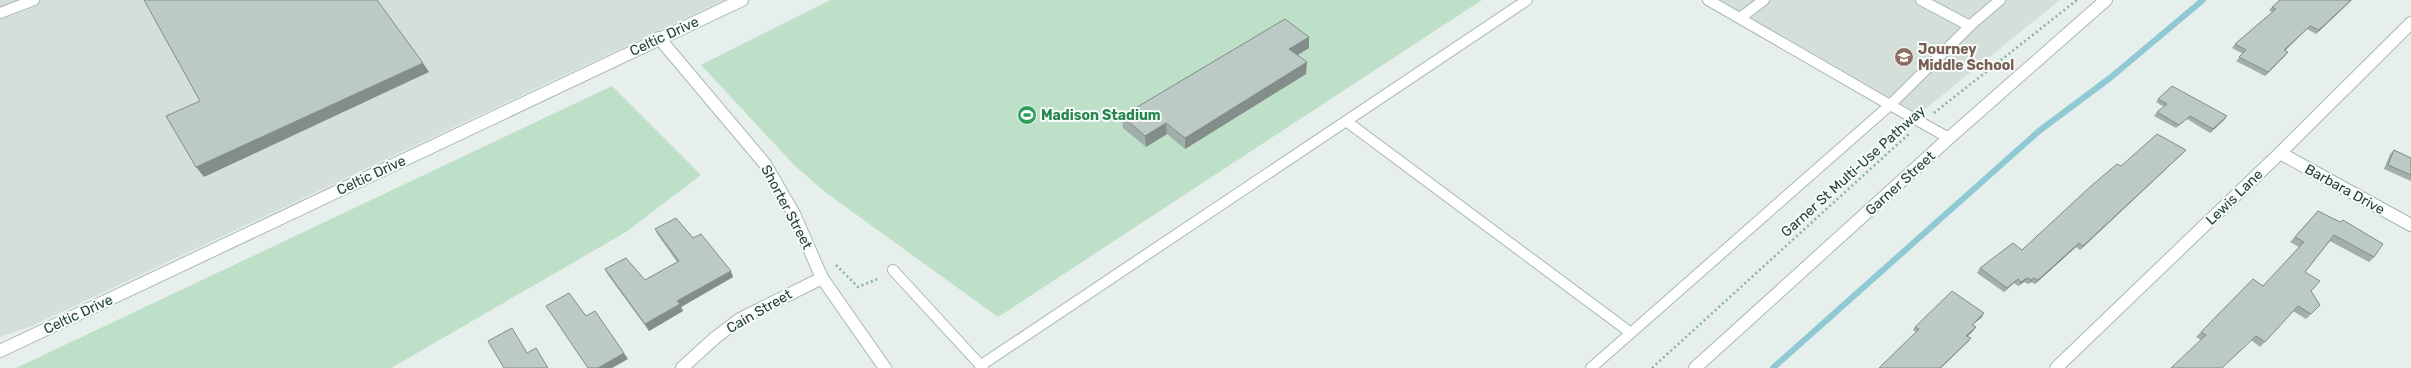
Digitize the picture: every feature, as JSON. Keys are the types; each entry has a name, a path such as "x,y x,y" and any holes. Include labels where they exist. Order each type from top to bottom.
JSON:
{"street":[{"name":"Celtic Drive","path":"0,351 742,0"},
{"name":"Garner Street","path":"1695,368 1949,138 2106,0"},
{"name":"Lewis Lane","path":"2056,368 2280,153 2411,23"},
{"name":"Shorter Street","path":"659,38 766,164 794,214 822,278 885,368"},
{"name":"Barbara Drive","path":"2280,153 2411,225"},
{"name":"Cain Street","path":"682,368 716,337 740,319 822,278"}],"lane":[{"path":"0,13 34,0"},
{"path":"893,270 982,367 1527,0"},
{"path":"1708,0 1890,104 1920,123 1949,138"},
{"path":"1740,18 1764,0"},
{"path":"1920,0 1970,26"},
{"path":"1591,368 1890,104 1970,26 2000,0"},
{"path":"1346,121 1631,333"}],"path":[{"name":"Garner St Multi-Use Pathway","path":"1652,368 1920,123 2077,0"}],"shaded area":[{"path":"0,0 724,0 32,326 0,337"},
{"name":"Journey Middle School","path":"1719,0 2060,0 1919,114"}],"green space":[{"name":"Madison Stadium","path":"830,0 1482,0 998,317 825,192 794,165 701,65"},
{"path":"612,86 701,175 626,232 391,368 16,368"}],"building":[{"path":"144,0 377,0 423,63 196,167 166,116 200,101"},
{"path":"2280,0 2351,0 2319,30 2310,26 2284,50 2288,52 2268,72 2239,57 2246,50 2235,44 2276,9 2272,7"},
{"path":"1285,19 1309,37 1289,49 1307,62 1185,138 1166,123 1145,136 1122,116"},
{"path":"2172,86 2227,116 2213,129 2190,116 2179,125 2157,112 2167,104 2158,99"},
{"path":"2157,134 2186,150 2083,246 2079,243 2038,280 2034,278 2031,280 2027,278 2021,282 2018,279 2007,288 1980,268 2013,243 2022,250 2091,186 2117,164 2121,166"},
{"path":"2394,150 2411,158 2411,175 2388,165"},
{"path":"2318,211 2341,222 2343,220 2383,244 2374,257 2334,235 2305,272 2320,281 2311,291 2320,305 2311,314 2298,306 2265,342 2256,336 2222,368 2171,368 2206,335 2201,332 2253,279 2263,286 2304,242 2295,237"},
{"path":"676,218 693,238 701,234 731,271 677,301 680,304 645,324 605,269 626,258 645,280 679,261 655,229"},
{"path":"1952,291 1984,313 1972,325 1976,327 1966,336 1971,338 1940,368 1879,368 1919,329 1915,327"},
{"path":"569,293 586,316 595,311 624,353 598,368 588,368 546,306"},
{"path":"512,328 527,353 536,348 548,368 504,368 488,341"}],"waterway":[{"path":"1773,368 2039,131 2110,78 2203,0"}],"place":[{"name":"Journey Middle School","path":"1904,57"},
{"name":"Madison Stadium","path":"1027,115"}]}
